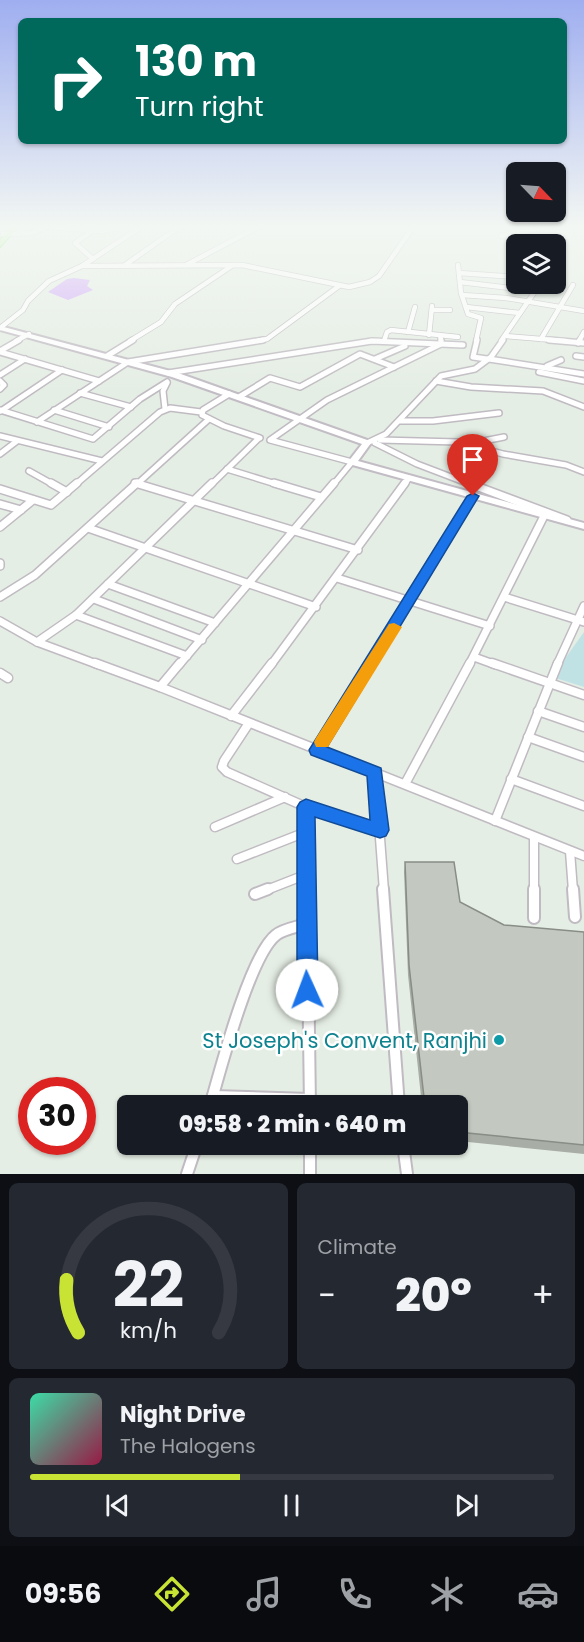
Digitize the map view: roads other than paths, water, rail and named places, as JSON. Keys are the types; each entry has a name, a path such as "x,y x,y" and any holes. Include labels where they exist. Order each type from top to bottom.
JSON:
{"street":[{"path":"0,328 22,310 48,282"},
{"path":"106,356 161,322 175,304 208,282"},
{"path":"320,282 350,287 370,282"},
{"path":"506,288 460,282 469,315 481,318 473,357 547,366 584,374"},
{"path":"541,339 573,285"},
{"path":"37,422 128,362 258,342 274,335 339,286"},
{"path":"160,687 352,462 400,421 445,374 474,369 488,359 533,294"},
{"path":"462,295 584,311"},
{"path":"408,332 414,307"},
{"path":"466,307 520,313"},
{"path":"429,335 432,308 450,310"},
{"path":"0,328 128,362 239,397 297,419 374,442 417,464 581,525"},
{"path":"384,340 388,331 458,337"},
{"path":"506,336 581,343 584,332"},
{"path":"0,352 28,334"},
{"path":"440,335 441,344"},
{"path":"0,411 93,439 170,377 384,340 463,345"},
{"path":"270,441 297,419 327,400 441,344"},
{"path":"375,359 405,346"},
{"path":"0,352 99,381"},
{"path":"239,397 268,379 300,387 360,354 394,367"},
{"path":"576,356 584,357"},
{"path":"0,375 25,359"},
{"path":"547,366 561,360"},
{"path":"0,411 62,370"},
{"path":"539,372 584,381"},
{"path":"165,409 163,391 170,377"},
{"path":"0,381 4,385 0,389"},
{"path":"436,381 471,387 548,392 584,407"},
{"path":"80,393 131,407"},
{"path":"201,412 229,394"},
{"path":"0,489 51,505 165,409 201,412 209,419 259,438 581,525"},
{"path":"54,410 109,427"},
{"path":"400,421 433,421 499,412"},
{"path":"0,597 35,575 209,419"},
{"path":"0,436 102,461"},
{"path":"468,444 475,440 495,441 504,437"},
{"path":"37,642 76,615 94,599 259,438"},
{"path":"0,454 17,441"},
{"path":"374,442 468,444 511,456 566,465 584,472"},
{"path":"227,469 321,497"},
{"path":"30,471 67,492"},
{"path":"231,716 338,578 409,477"},
{"path":"135,483 358,550"},
{"path":"317,750 411,601 473,496"},
{"path":"0,527 33,500"},
{"path":"0,504 21,510"},
{"path":"405,784 474,657 544,516"},
{"path":"0,517 9,519"},
{"path":"88,528 250,582 315,607"},
{"path":"338,578 490,626"},
{"path":"108,584 215,623"},
{"path":"504,597 581,621"},
{"path":"94,599 202,640"},
{"path":"495,820 549,683 581,621 584,606"},
{"path":"76,615 187,656"},
{"path":"0,621 37,642 160,687 584,856"},
{"path":"474,657 584,695"},
{"path":"538,711 583,723"},
{"path":"249,723 222,767 227,772 306,807 380,830"},
{"path":"528,738 584,757"},
{"path":"375,772 398,1095"},
{"path":"511,779 584,806"},
{"path":"215,827 285,797"},
{"path":"306,807 305,875 310,1095"},
{"path":"237,859 306,832"},
{"path":"534,837 534,918"},
{"path":"570,851 575,917"},
{"path":"255,894 305,875"},
{"path":"214,1095 228,1043 259,956 276,934 306,924"},
{"path":"187,1174 193,1155"},
{"path":"310,1155 310,1174"},
{"path":"404,1155 406,1174"}],"place":[{"name":"St Joseph's Convent, Ranjhi","path":"499,1040"}]}
